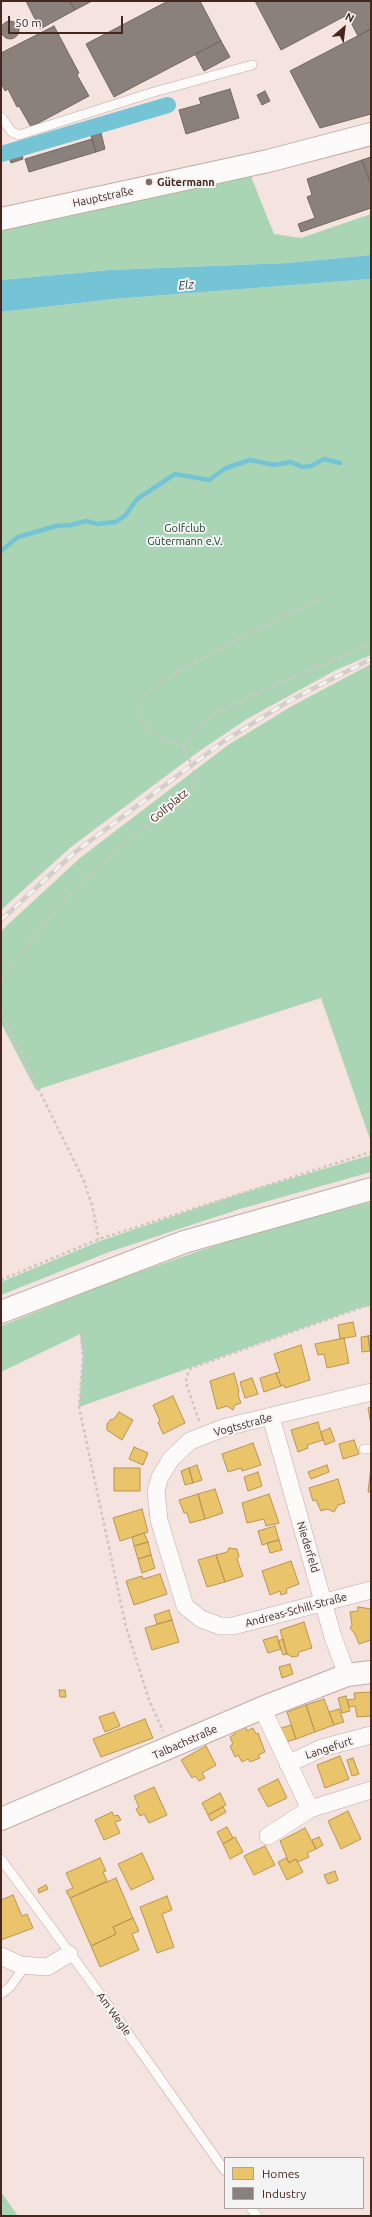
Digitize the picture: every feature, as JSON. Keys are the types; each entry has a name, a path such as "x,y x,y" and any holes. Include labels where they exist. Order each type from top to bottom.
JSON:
{"main road":[{"name":"Hauptstraße","path":"1,219 299,154 371,134"},
{"path":"1,1312 184,1242 371,1189"},
{"name":"Talbachstraße","path":"1,1819 262,1708 347,1675 371,1672"}],"street":[{"name":"Vogtsstraße","path":"220,1626 200,1619 185,1606 159,1520 156,1491 160,1477 171,1459 190,1442 226,1427 371,1392"},
{"name":"Niederfeld","path":"271,1417 325,1602 333,1637 347,1675"},
{"name":"Andreas-Schill-Straße","path":"220,1626 233,1626 371,1590"},
{"path":"262,1708 310,1809"},
{"name":"Langefurt","path":"288,1764 322,1748 371,1735"},
{"path":"268,1836 310,1809 371,1790"},
{"path":"1,1956 25,1966 47,1968 69,1954"}],"lane":[{"path":"1,116 12,132 19,135 154,92 252,65"},
{"name":"Am Wegle","path":"1,1859 69,1954 108,2005 224,2170"},
{"path":"1,1994 10,1987 25,1966"}],"path":[{"path":"322,598 229,644 165,680 142,699 138,714 147,728 162,739 184,746 206,718 257,693 371,644"},
{"name":"Golfplatz","path":"1,979 64,900 124,844 193,787 197,780 184,746"},
{"path":"1,1013 84,1181 92,1205 99,1239"},
{"path":"1,1280 99,1239 371,1152"},
{"path":"204,1436 187,1386 186,1378 190,1368 371,1304"},
{"path":"81,1334 84,1357 79,1407 126,1627 149,1700 171,1748"}],"green space":[{"path":"250,174 274,234 301,238 371,214 371,255 287,263 110,270 1,280 1,231"},
{"name":"Golfclub Gütermann e.V.","path":"371,279 371,655 336,670 247,719 198,752 71,847 1,910 1,312 114,299"},
{"path":"371,664 371,1142 321,998 36,1090 1,1023 1,931 80,858 228,745 292,706"},
{"path":"371,1155 371,1172 240,1209 109,1252 1,1295 1,1282 100,1241 239,1194"},
{"path":"371,1202 371,1306 359,1308 79,1407 83,1357 80,1334 1,1372 1,1326 114,1281 193,1253 283,1224"},
{"path":"1,2192 18,2216 1,2216"}],"water":[{"name":"Elz","path":"371,255 371,279 114,299 1,312 1,280 110,270 287,263"}],"building: Homes":[{"path":"353,1322 356,1336 340,1339 338,1325"},
{"path":"371,1335 371,1357 368,1336"},
{"path":"368,1336 370,1351 362,1352 361,1337"},
{"path":"344,1338 349,1363 327,1368 324,1354 318,1355 315,1344"},
{"path":"301,1345 310,1380 285,1388 284,1385 281,1386 276,1373 280,1372 274,1354"},
{"path":"234,1373 241,1403 235,1405 233,1410 227,1406 217,1409 210,1381"},
{"path":"276,1373 281,1386 264,1392 260,1378"},
{"path":"252,1378 258,1394 245,1398 240,1382"},
{"path":"173,1396 185,1423 163,1434 158,1422 160,1421 153,1405"},
{"path":"371,1407 371,1425 368,1408"},
{"path":"119,1412 133,1420 122,1440 107,1430 107,1424 110,1420 114,1419"},
{"path":"318,1422 323,1440 307,1445 308,1448 298,1452 291,1430"},
{"path":"330,1428 335,1441 325,1445 321,1432"},
{"path":"354,1440 359,1454 343,1459 339,1444"},
{"path":"253,1443 261,1465 242,1471 241,1468 228,1472 222,1454"},
{"path":"134,1447 148,1453 143,1465 129,1459"},
{"path":"197,1465 202,1480 193,1483 189,1468"},
{"path":"327,1465 329,1472 311,1479 308,1472"},
{"path":"371,1467 371,1492 368,1492"},
{"path":"114,1468 140,1468 140,1491 114,1491"},
{"path":"189,1468 193,1483 185,1485 181,1471"},
{"path":"258,1472 262,1486 248,1491 244,1477"},
{"path":"338,1479 345,1503 338,1505 334,1512 327,1509 321,1511 316,1500 313,1501 309,1488"},
{"path":"215,1489 223,1513 205,1519 198,1494"},
{"path":"198,1494 205,1519 190,1523 187,1513 184,1513 179,1500"},
{"path":"269,1494 279,1523 266,1526 264,1519 247,1523 242,1503"},
{"path":"142,1509 148,1532 120,1541 113,1518"},
{"path":"275,1526 279,1540 262,1545 258,1531"},
{"path":"144,1533 148,1542 134,1546 132,1537"},
{"path":"279,1540 282,1550 270,1553 267,1543"},
{"path":"148,1542 151,1555 138,1559 134,1546"},
{"path":"229,1548 237,1549 239,1556 237,1559 243,1576 225,1582 216,1555 227,1552"},
{"path":"151,1555 155,1568 142,1573 138,1559"},
{"path":"216,1555 225,1582 207,1587 198,1560"},
{"path":"291,1561 299,1584 286,1589 287,1593 281,1595 280,1591 270,1595 262,1571"},
{"path":"160,1574 167,1594 134,1605 126,1581 142,1576 143,1579"},
{"path":"358,1607 371,1609 371,1640 359,1644 355,1634 350,1628 352,1625 350,1612 358,1611"},
{"path":"169,1610 172,1620 157,1624 154,1615"},
{"path":"172,1620 179,1642 152,1650 145,1628"},
{"path":"304,1622 312,1648 299,1652 298,1656 292,1657 287,1654 280,1630"},
{"path":"277,1636 281,1649 268,1653 263,1640"},
{"path":"283,1639 287,1654 283,1655 278,1641"},
{"path":"290,1664 293,1674 282,1678 279,1667"},
{"path":"59,1690 65,1690 66,1697 60,1697"},
{"path":"371,1692 371,1716 357,1717 355,1706 349,1707 347,1700 355,1699 354,1693"},
{"path":"346,1696 350,1711 342,1713 338,1698"},
{"path":"324,1699 334,1725 315,1732 306,1705"},
{"path":"306,1705 315,1732 296,1739 287,1712"},
{"path":"339,1709 344,1722 334,1725 329,1712"},
{"path":"114,1712 120,1726 105,1732 99,1717"},
{"path":"145,1719 153,1738 101,1757 93,1739"},
{"path":"245,1725 247,1731 253,1728 256,1734 258,1733 265,1752 258,1755 260,1758 250,1762 248,1759 242,1762 238,1755 235,1757 230,1746 233,1744 230,1737 235,1734 233,1731"},
{"path":"291,1725 296,1739 286,1742 281,1728"},
{"path":"206,1746 216,1765 202,1773 205,1778 199,1781 195,1776 192,1778 181,1760"},
{"path":"340,1756 349,1779 325,1788 317,1765"},
{"path":"353,1758 359,1774 352,1776 347,1760"},
{"path":"278,1779 287,1798 268,1807 258,1789"},
{"path":"154,1787 167,1815 149,1823 144,1814 140,1816 136,1809 139,1807 134,1796"},
{"path":"220,1793 226,1805 208,1815 202,1803"},
{"path":"223,1807 226,1812 211,1821 208,1815"},
{"path":"348,1811 361,1839 341,1849 328,1821"},
{"path":"112,1812 114,1816 118,1815 121,1820 115,1822 120,1833 104,1840 95,1820"},
{"path":"227,1827 233,1838 223,1844 217,1832"},
{"path":"305,1828 316,1849 307,1853 309,1857 298,1862 296,1859 289,1863 280,1841"},
{"path":"235,1837 243,1852 230,1859 223,1844"},
{"path":"319,1837 323,1845 316,1849 312,1840"},
{"path":"265,1846 275,1865 254,1875 244,1856"},
{"path":"142,1853 154,1879 131,1890 118,1864"},
{"path":"100,1858 106,1871 103,1872 107,1881 70,1898 66,1891 73,1888 66,1873"},
{"path":"286,1858 289,1863 296,1859 303,1872 287,1880 278,1862"},
{"path":"335,1871 338,1880 328,1884 324,1875"},
{"path":"116,1878 133,1918 113,1927 116,1934 91,1946 70,1898"},
{"path":"46,1885 48,1889 39,1893 38,1889"},
{"path":"13,1895 22,1916 27,1914 33,1928 1,1940 1,1900"},
{"path":"167,1896 172,1910 162,1914 174,1947 157,1953 140,1907"},
{"path":"133,1918 139,1931 132,1934 139,1950 100,1967 91,1946 116,1934 113,1927"}],"building: Industry":[{"path":"26,1 70,1 75,10 40,29"},
{"path":"70,1 92,1 75,10"},
{"path":"168,1 200,1 221,41 114,97 86,44"},
{"path":"255,1 371,1 371,29 358,36 347,15 281,50"},
{"path":"10,21 14,22 18,26 18,34 14,38 10,39 6,38 2,34 1,30 2,26 6,22"},
{"path":"54,26 79,73 77,75 89,96 31,127 19,106 17,107 8,89 5,91 1,83 1,53"},
{"path":"371,29 371,114 320,128 290,71"},
{"path":"221,41 230,57 204,71 195,54"},
{"path":"230,89 239,118 186,134 179,110 201,104 199,98"},
{"path":"265,91 270,101 262,105 257,95"},
{"path":"101,133 105,149 96,152 91,136"},
{"path":"92,139 96,152 29,172 25,159"},
{"path":"21,151 23,159 11,163 8,155"},
{"path":"371,157 371,183 370,183 362,160"},
{"path":"362,160 371,183 371,208 301,232 298,224 315,218 307,197 312,195 307,179"}],"waterway":[{"path":"1,154 168,105"},
{"path":"1,551 18,537 56,526 71,525 86,521 97,524 115,522 125,516 137,499 175,474 209,480 226,468 250,460 274,465 291,462 302,467 311,466 324,459 340,463"}],"railway":[{"path":"1,920 74,853 224,741 289,701 371,659"}],"place":[{"name":"Gütermann","path":"149,182"}]}
